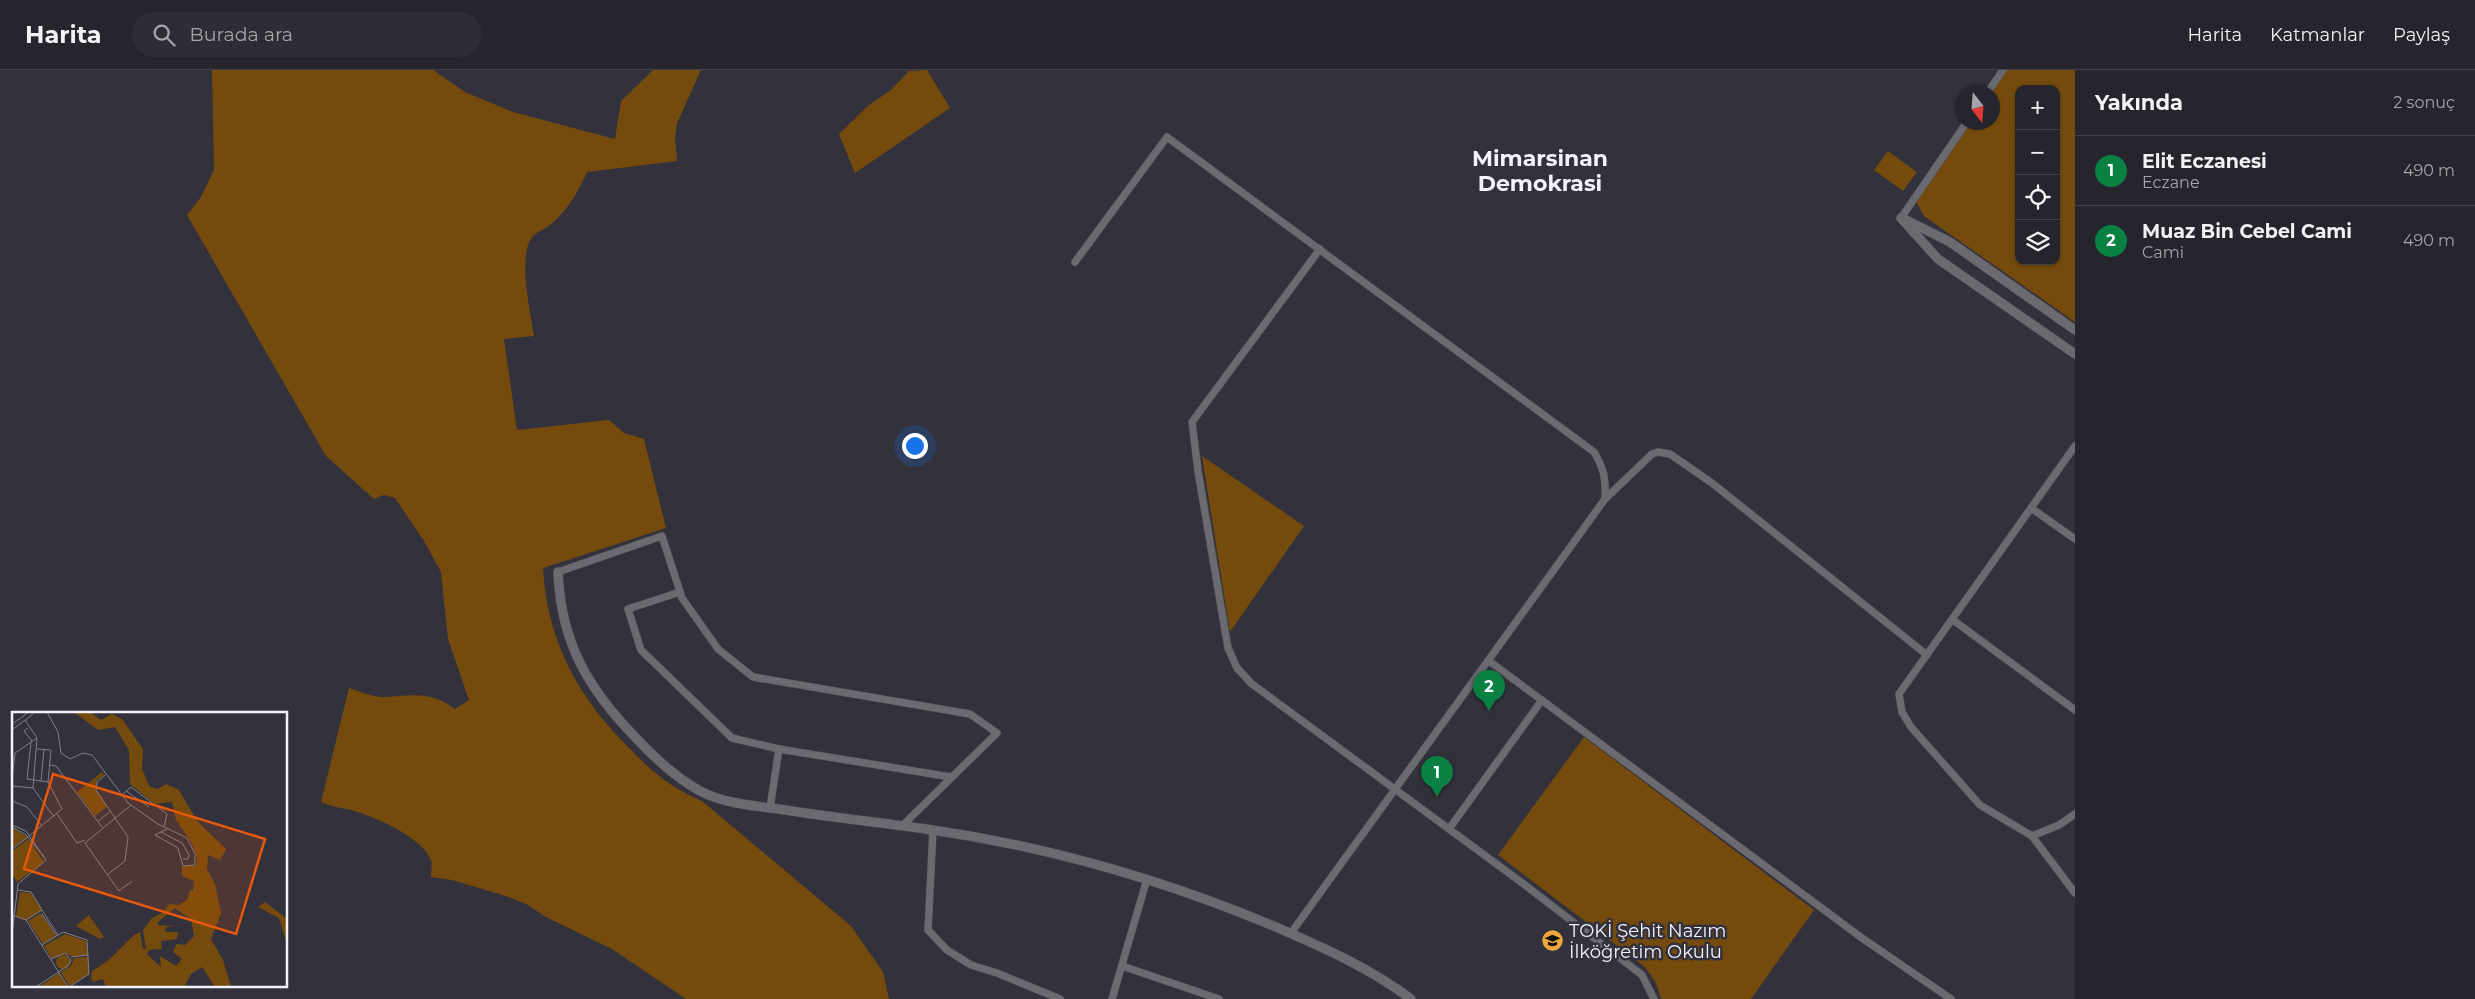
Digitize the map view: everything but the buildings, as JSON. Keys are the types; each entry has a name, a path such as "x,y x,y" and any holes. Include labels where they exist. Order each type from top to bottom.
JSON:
{"street":[{"path":"1993,85 2003,70"},
{"path":"1901,218 1962,130"},
{"path":"1075,262 1167,137 1594,452 1602,466 1606,482 1604,499"},
{"path":"1901,218 1950,242 2075,330"},
{"path":"1901,218 1938,259 2075,354"},
{"path":"1320,249 1192,422 1198,471 1228,648 1238,668 1252,684 1449,829 1642,975 1654,999"},
{"path":"2075,446 1899,694 1902,712 1912,727 1980,804 2032,836 2075,893"},
{"path":"1291,934 1604,499 1652,454 1658,452 1670,454 1712,483 1928,655"},
{"path":"2031,508 2075,539"},
{"path":"902,826 997,734 970,714 753,677 718,649 682,598 662,536 558,572 559,602 569,637 586,678 613,714 665,768 702,792 744,804 999,840 1147,879 1226,906 1325,948 1406,997"},
{"path":"680,592 628,609 640,650 732,738 779,750 952,777"},
{"path":"1953,620 2075,710"},
{"path":"1489,661 1862,938 1951,999"},
{"path":"1449,829 1542,700"},
{"path":"770,808 779,750"},
{"path":"2032,836 2059,826 2075,814"},
{"path":"934,830 928,930 947,950 971,965 997,973 1060,999"},
{"path":"1112,999 1147,879"},
{"path":"1122,966 1218,999"}],"shaded area":[{"path":"212,70 433,70 465,92 513,112 615,139 621,101 653,70 701,70 677,123 675,137 677,161 587,172 567,207 550,225 534,235 529,243 525,269 534,336 504,339 517,430 609,420 624,433 644,439 666,528 543,568 551,620 559,645 581,690 612,731 655,773 682,791 702,801 851,926 883,972 889,999 686,999 612,949 546,917 528,905 509,897 452,880 431,877 432,865 430,858 425,850 408,836 367,815 321,802 349,688 379,697 412,695 428,697 446,703 455,709 469,700 448,639 441,572 424,541 395,498 384,495 374,499 326,456 187,215 201,197 214,170"},
{"path":"927,70 950,108 855,173 839,134 869,105 891,90 909,71"},
{"path":"2002,70 2075,70 2075,322 1924,216 1916,201 1915,192 1959,130 2000,130 2000,85 1991,85"},
{"path":"1888,151 1917,172 1903,191 1874,170"},
{"path":"1202,456 1304,526 1230,632"},
{"path":"1584,737 1814,910 1751,999 1661,999 1656,983 1645,967 1498,855"}],"place":[{"name":"Muaz Bin Cebel Cami","path":"1489,711"},
{"name":"Elit Eczanesi","path":"1437,797"},
{"name":"TOKİ Şehit Nazım İlköğretim Okulu","path":"1553,941"}],"district":[{"name":"Mimarsinan Demokrasi","path":"1540,170"}]}
